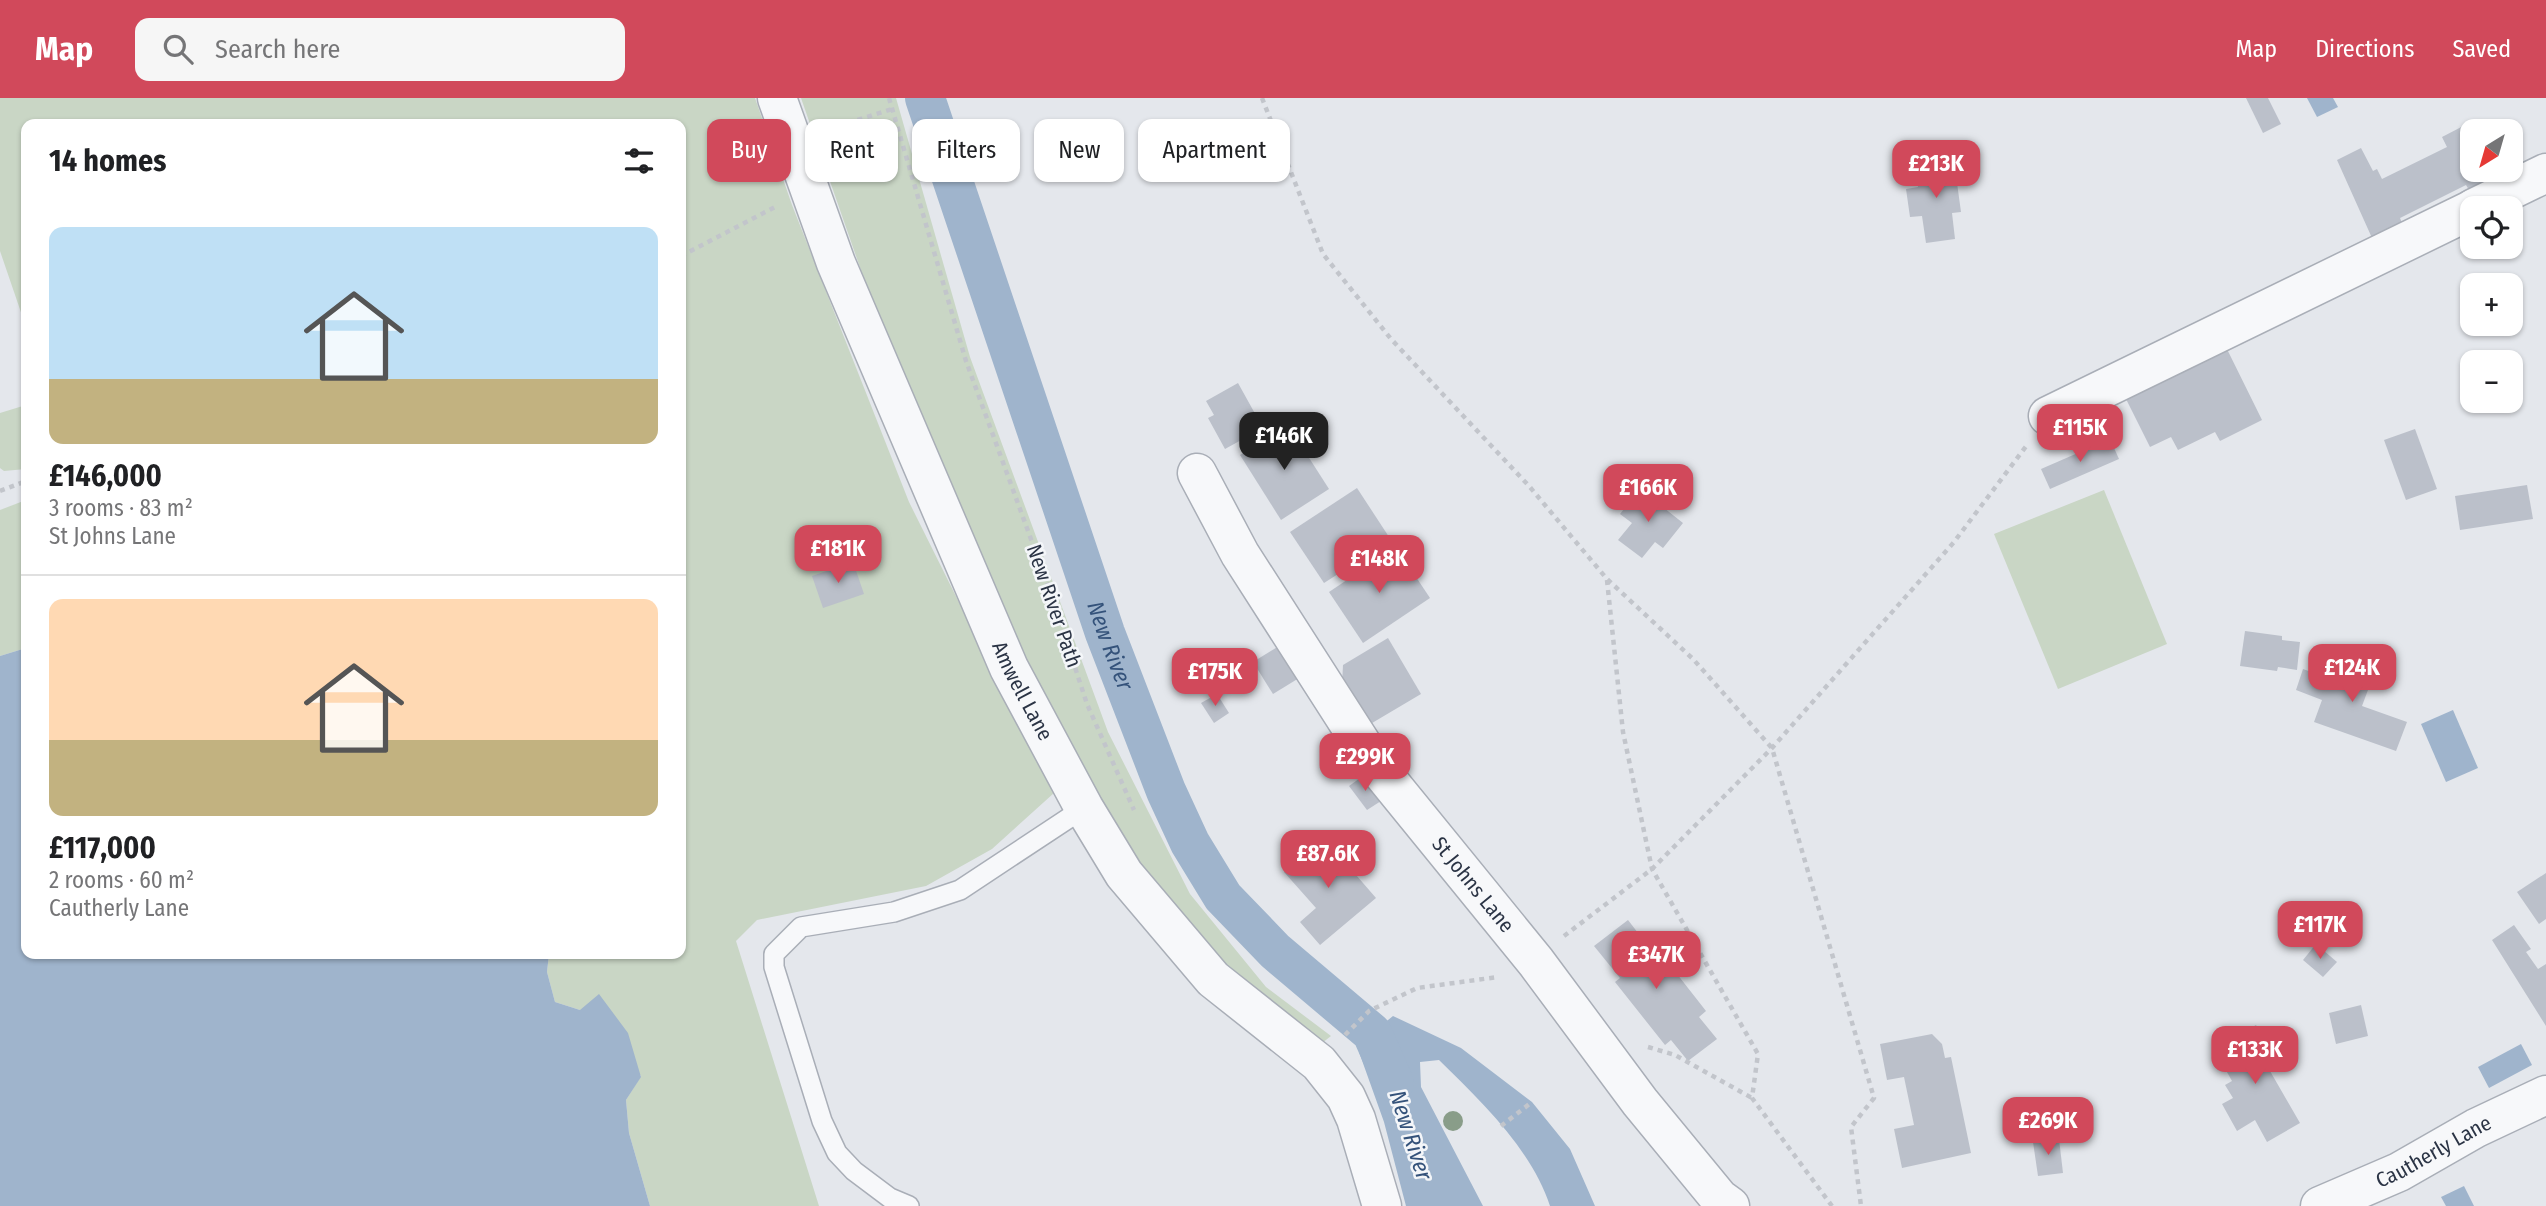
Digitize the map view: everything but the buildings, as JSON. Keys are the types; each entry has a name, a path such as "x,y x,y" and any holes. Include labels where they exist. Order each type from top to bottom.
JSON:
{"street":[{"name":"Amwell Lane","path":"777,98 836,262 1009,668 1084,808 1124,874 1213,979 1319,1063 1346,1097 1356,1119 1382,1206"},
{"path":"2498,196 2546,173"},
{"path":"2048,416 2460,214"},
{"name":"St Johns Lane","path":"1197,473 1240,554 1374,763 1536,962 1640,1102 1719,1198 1730,1206"},
{"name":"Cautherly Lane","path":"2320,1206 2399,1172 2476,1128 2546,1095"}],"lane":[{"path":"909,1206 890,1198 837,1153 822,1121 782,993 774,967 775,954 801,927 894,912 960,890 1084,808"}],"path":[{"name":"New River Path","path":"889,98 966,361 1051,594 1087,704 1137,817"},
{"path":"1262,98 1323,254 1391,339 1529,486 1607,579 1693,659 1772,748 1874,1098 1851,1127 1861,1206"},
{"path":"862,119 892,109"},
{"path":"686,253 809,190"},
{"path":"1560,939 1652,869 1772,748 1954,542 2048,416"},
{"path":"0,491 21,483"},
{"path":"1607,579 1623,732 1652,869 1758,1054 1752,1098"},
{"path":"1339,1041 1369,1011 1417,988 1490,980"},
{"path":"1638,1044 1675,1055 1752,1098 1832,1206"},
{"path":"1501,1126 1532,1102"}],"green space":[{"path":"0,98 755,98 762,119 707,119 707,182 784,182 909,502 1054,793 992,849 926,886 757,920 736,941 819,1206 650,1206 629,1133 626,1100 641,1076 580,1010 555,1002 547,972 548,959 686,959 686,119 21,119 21,312 0,251"},
{"path":"801,98 896,98 912,154 912,182 920,182 970,357 1108,732 1190,894 1266,987 1331,1036 1317,1047 1214,963 1132,862 1056,730 879,322 830,182 898,182 898,119 808,119"},
{"path":"21,407 21,469 4,471 0,468 0,413"},
{"path":"2104,490 2167,644 2058,689 1994,534"},
{"path":"21,502 21,650 0,656 0,510"}],"water":[{"path":"2307,98 2333,98 2338,107 2317,117"},
{"path":"21,650 21,959 548,959 547,972 555,1002 580,1010 599,994 628,1033 641,1077 626,1100 629,1133 650,1206 0,1206 0,656"},
{"path":"2453,710 2478,768 2446,782 2421,724"},
{"path":"1393,1016 1461,1048 1532,1102 1570,1149 1595,1206 1550,1206 1531,1165 1504,1127 1439,1060 1420,1062 1421,1087 1483,1206 1406,1206 1384,1122 1359,1052 1372,1033"},
{"path":"2521,1044 2532,1065 2489,1088 2478,1067"},
{"path":"2464,1186 2474,1206 2446,1206 2441,1197"}],"waterway":[{"name":"New River","path":"925,98 1105,633 1166,791 1190,843 1223,897 1275,951 1372,1033 1394,1083"}]}
